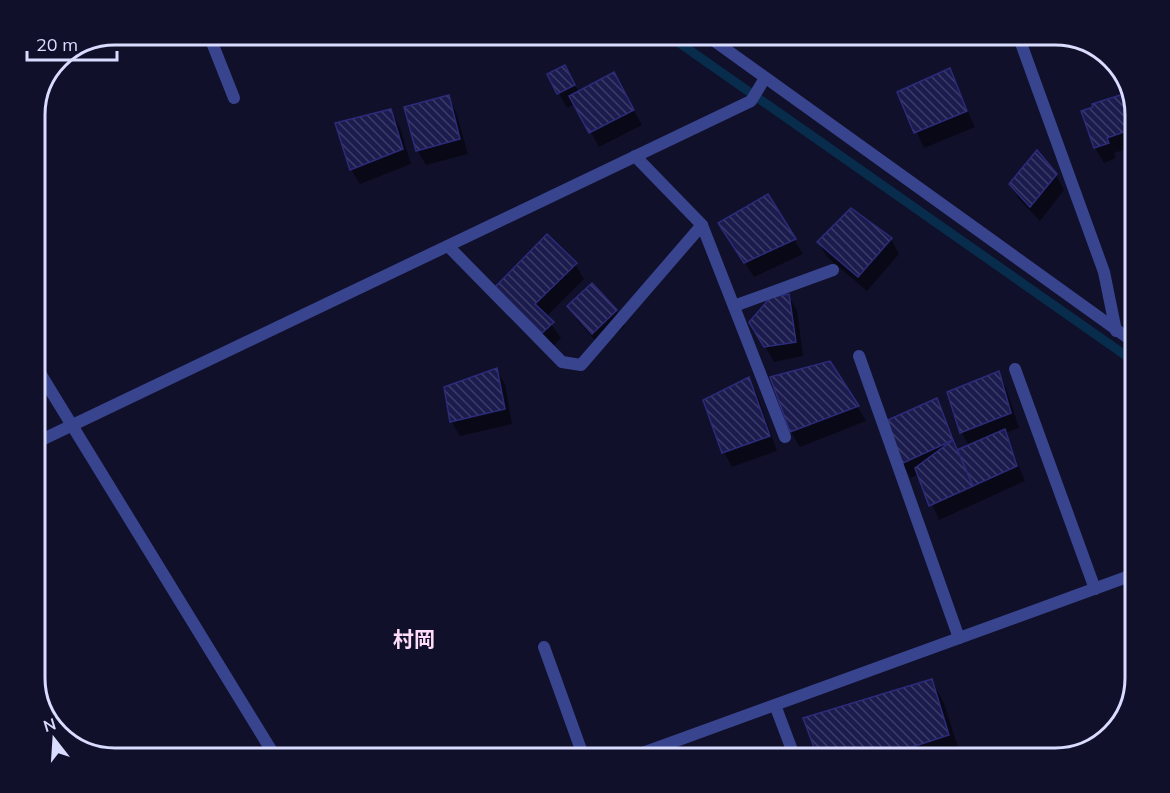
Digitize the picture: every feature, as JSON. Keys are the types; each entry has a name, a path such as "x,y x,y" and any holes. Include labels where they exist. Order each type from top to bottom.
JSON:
{"street":[{"path":"214,45 234,98"},
{"path":"721,45 1125,336"},
{"path":"1021,45 1104,272 1116,331"},
{"path":"45,439 751,101 765,78"},
{"path":"635,156 702,225 785,437"},
{"path":"448,246 562,362 581,365 702,225"},
{"path":"734,306 833,270"},
{"path":"859,356 959,638"},
{"path":"1015,369 1095,589"},
{"path":"45,381 269,748"},
{"path":"659,748 1125,578"},
{"path":"544,647 580,748"},
{"path":"775,705 791,748"}],"building":[{"path":"565,65 575,85 557,94 547,74"},
{"path":"950,68 967,111 914,133 897,92"},
{"path":"614,72 634,110 589,133 569,96"},
{"path":"449,95 460,139 416,151 404,107"},
{"path":"1122,95 1125,115 1125,132 1107,138 1109,143 1094,148 1081,111 1093,107 1092,104"},
{"path":"391,109 403,149 350,170 335,123"},
{"path":"1037,150 1057,174 1030,207 1009,184"},
{"path":"768,194 796,239 744,263 718,223"},
{"path":"851,208 892,238 858,277 817,242"},
{"path":"547,234 577,263 535,304 554,322 542,333 495,287"},
{"path":"592,283 617,310 592,334 567,306"},
{"path":"789,294 796,342 764,347 749,322 771,297"},
{"path":"830,361 859,406 790,432 770,377"},
{"path":"497,368 505,409 450,422 444,387"},
{"path":"999,371 1011,413 960,433 947,392"},
{"path":"749,377 770,436 722,453 703,400"},
{"path":"937,398 953,440 901,464 888,420"},
{"path":"1005,429 1017,466 973,486 957,450"},
{"path":"953,440 973,486 929,506 915,468"},
{"path":"932,679 949,735 909,748 814,748 803,718"}],"waterway":[{"path":"682,45 1125,355"}],"district":[{"name":"村岡","path":"414,640"}]}
